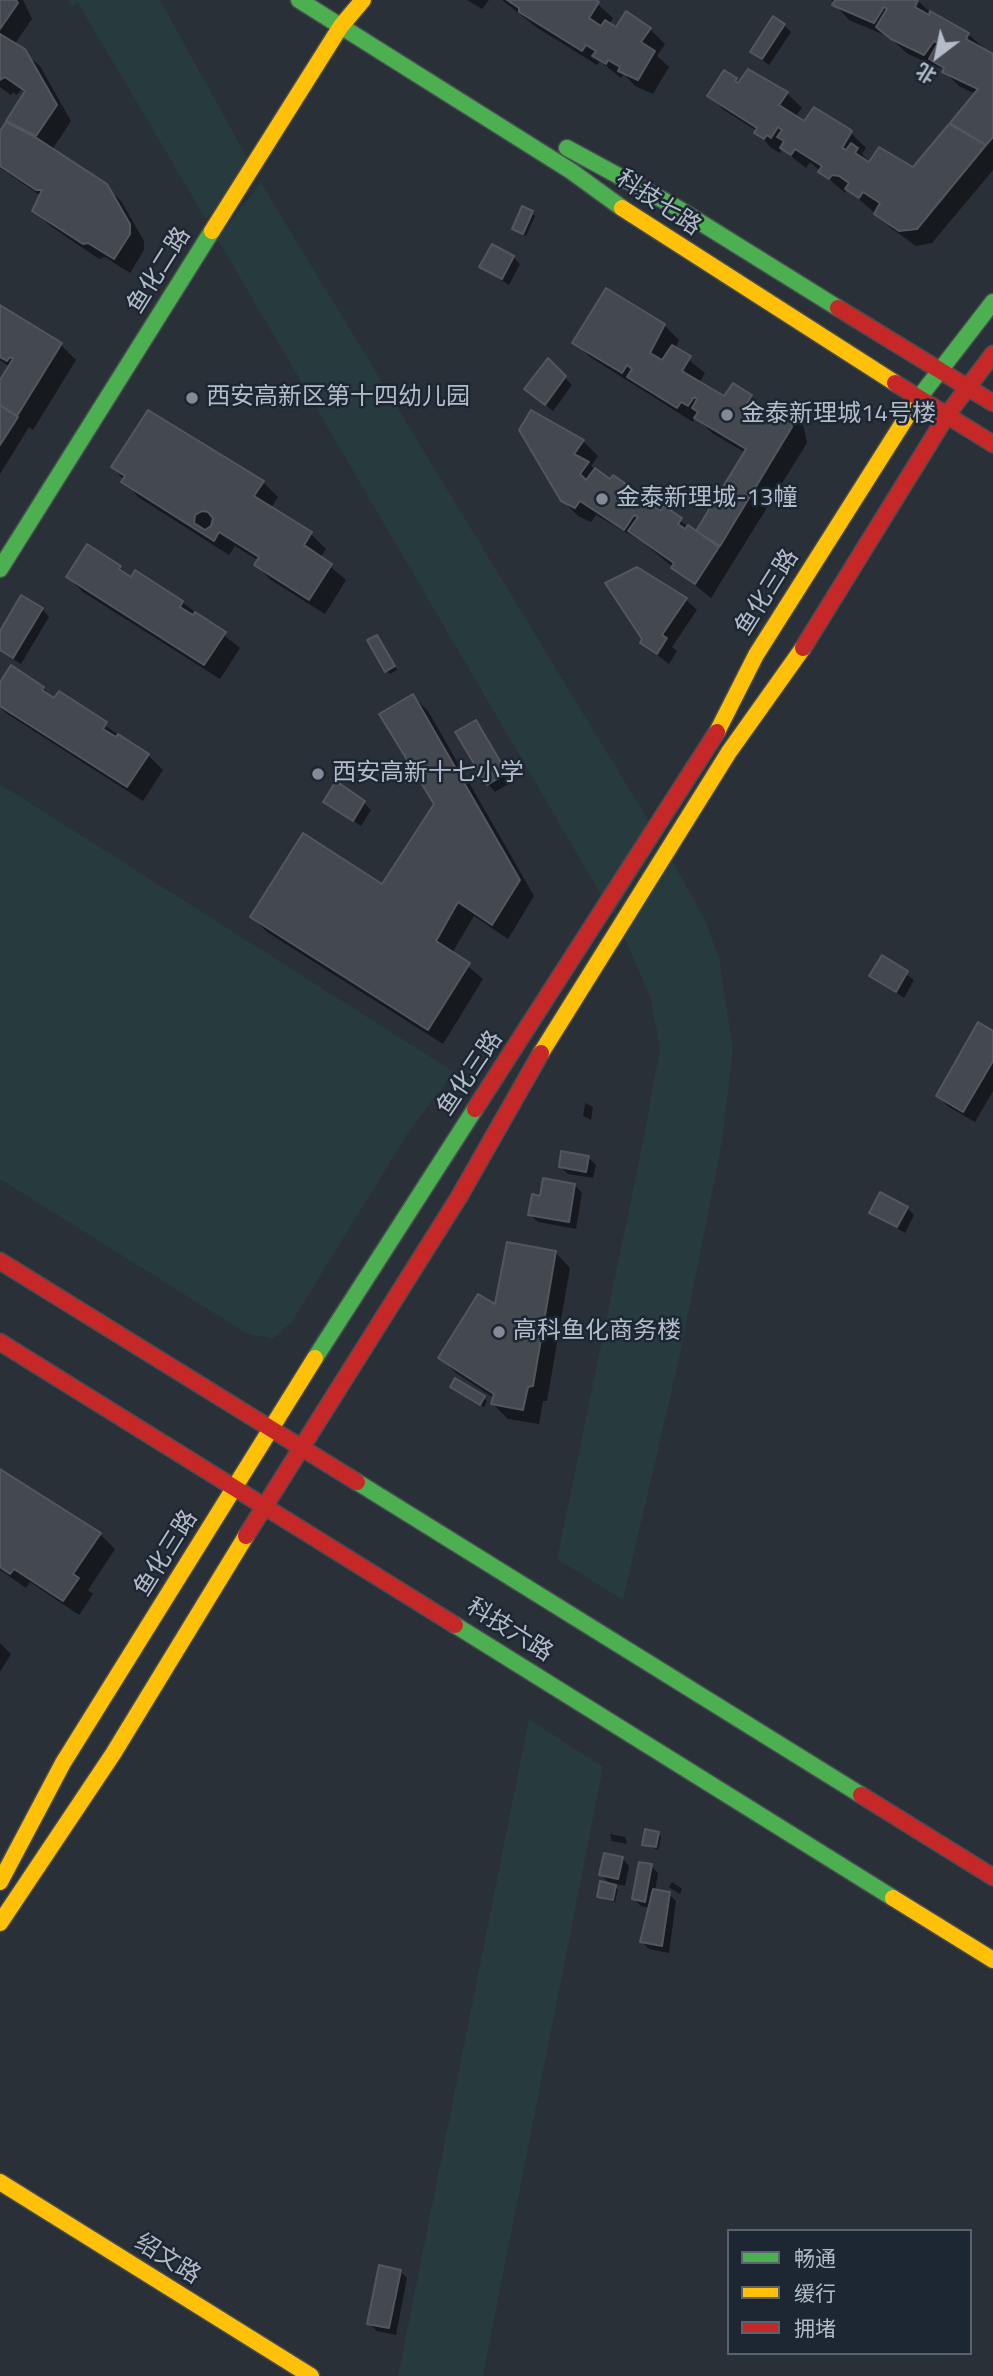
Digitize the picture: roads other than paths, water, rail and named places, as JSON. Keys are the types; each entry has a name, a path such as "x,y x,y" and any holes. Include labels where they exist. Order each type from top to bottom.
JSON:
{"street":[{"name":"科技七路","path":"299,0 571,171 657,233 993,444"},
{"name":"鱼化二路","path":"0,569 341,26 354,14 363,0"},
{"name":"科技七路","path":"541,132 674,206 993,403"},
{"name":"鱼化三路","path":"0,1882 19,1851 63,1763 269,1429 711,743 756,655 919,397 938,369 992,306"},
{"name":"鱼化三路","path":"0,1923 113,1755 300,1448 459,1197 518,1090 707,787 787,674 947,415 993,354"},
{"path":"879,460 908,478"},
{"name":"科技六路","path":"0,1261 993,1877"},
{"name":"科技六路","path":"0,1342 993,1960"},
{"name":"绍文路","path":"0,2182 311,2376"}],"place":[{"name":"西安高新区第十四幼儿园","path":"192,398"},
{"name":"金泰新理城14号楼","path":"727,415"},
{"name":"金泰新理城-13幢","path":"602,499"},
{"name":"西安高新十七小学","path":"318,774"},
{"name":"高科鱼化商务楼","path":"499,1332"}]}
